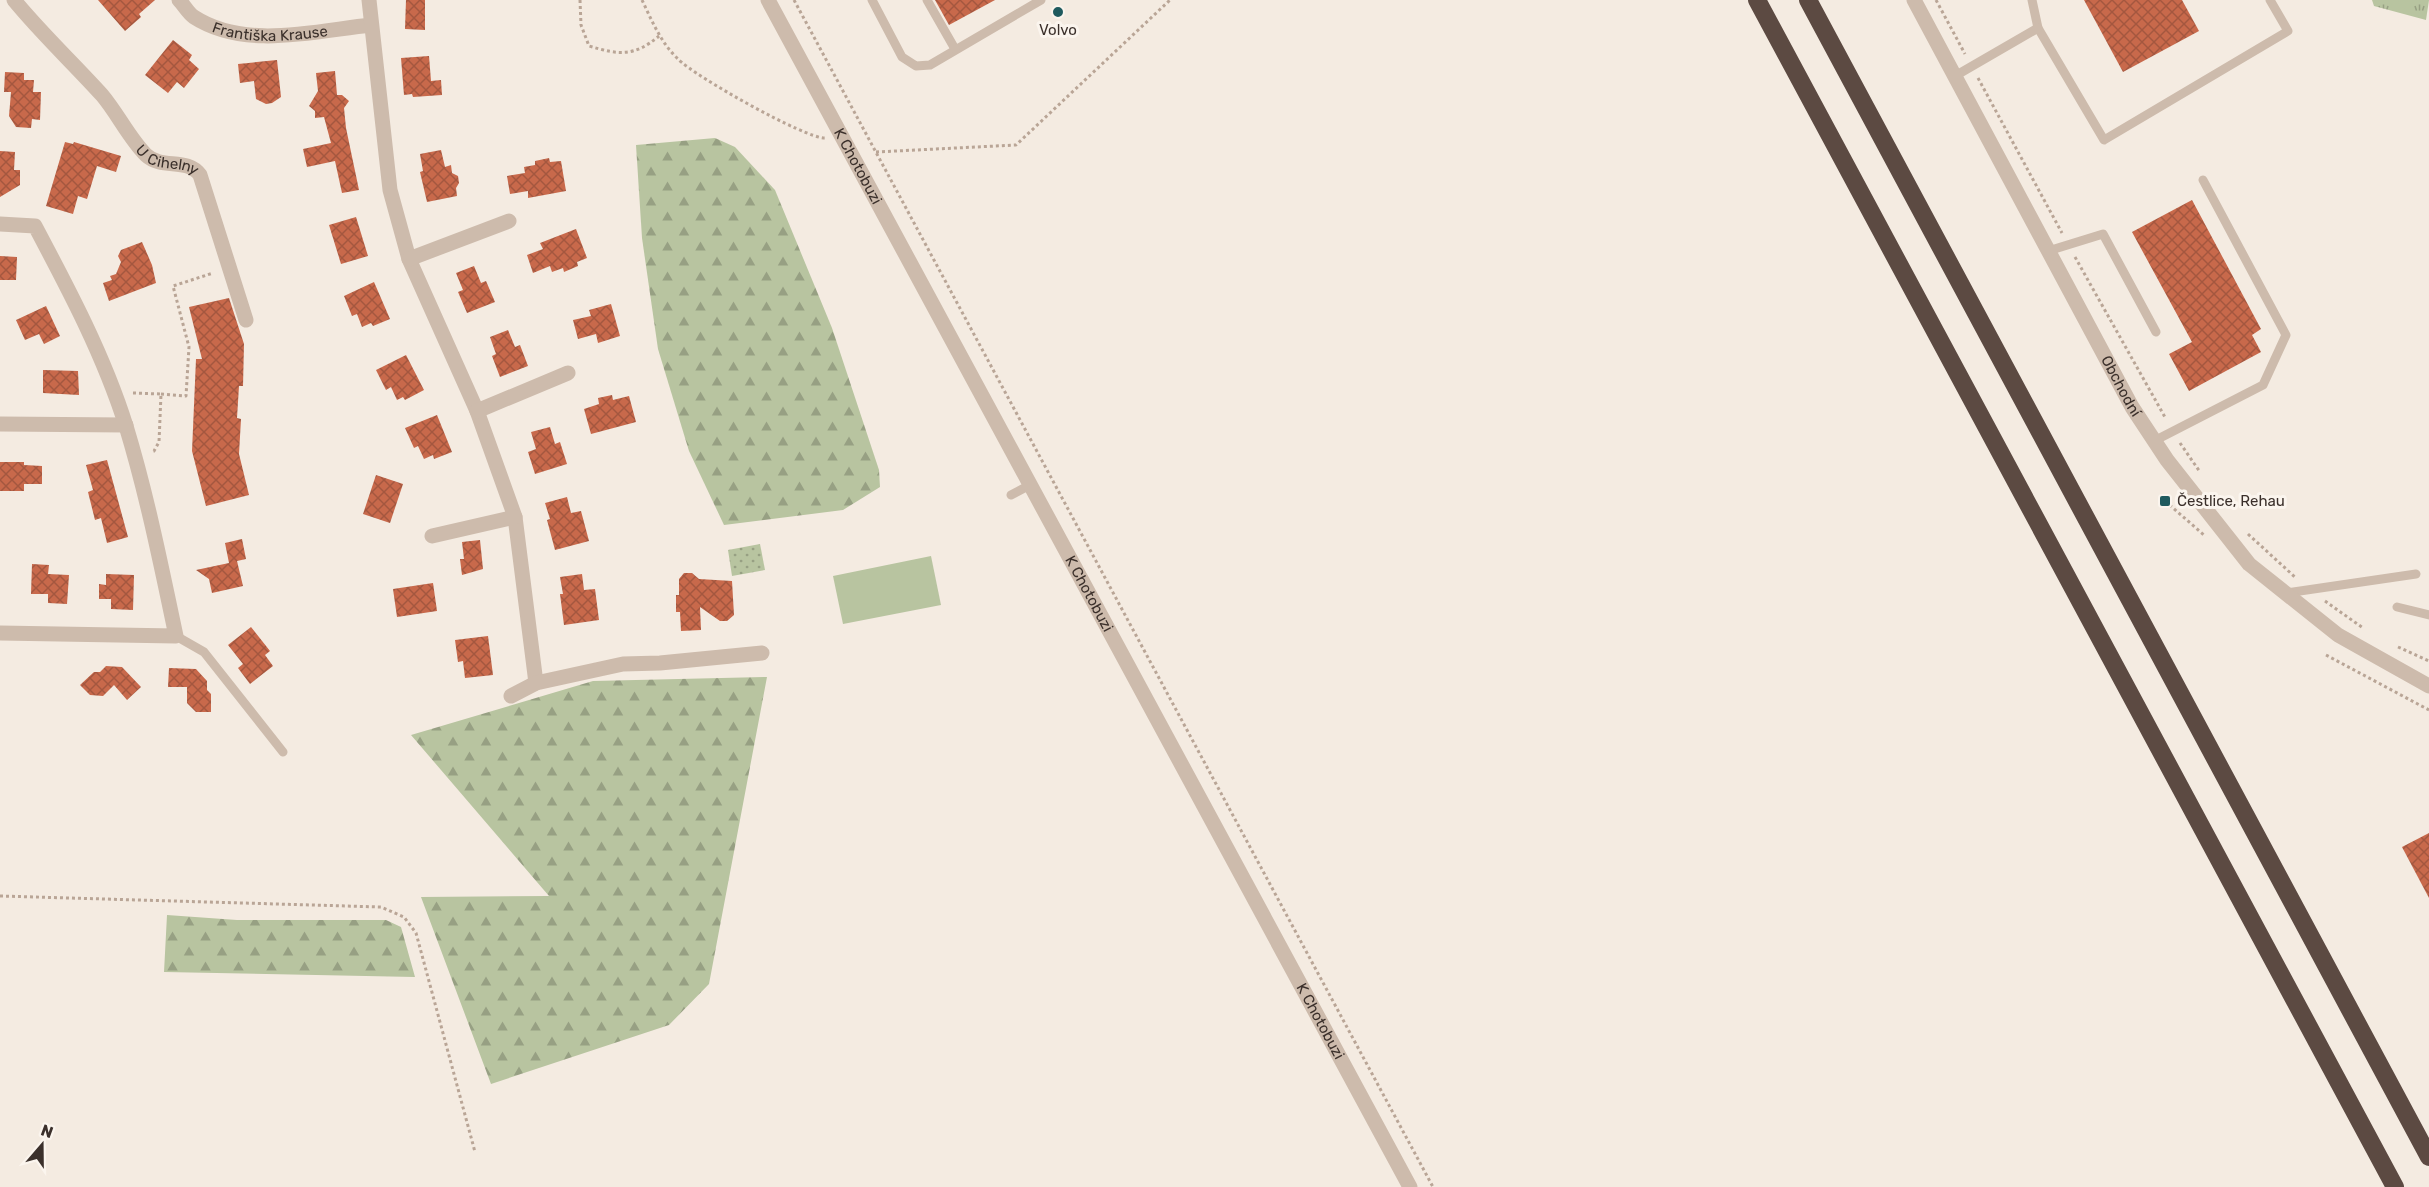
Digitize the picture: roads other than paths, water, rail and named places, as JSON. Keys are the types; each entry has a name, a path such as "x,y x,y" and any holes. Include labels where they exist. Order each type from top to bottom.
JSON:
{"highway":[{"path":"1757,0 2396,1187"},
{"path":"1808,0 2429,1157"}],"street":[{"name":"U Cihelny","path":"14,0 38,29 102,96 146,155 158,162 190,166 200,175 246,320"},
{"name":"Františka Krause","path":"179,0 193,16 227,32 267,36 370,25"},
{"path":"369,0 390,190 409,260 477,411 515,517 537,683"},
{"name":"K Chotobuzi","path":"768,0 1410,1187"},
{"name":"Obchodní","path":"1914,0 2132,407 2202,507 2249,564 2283,594 2338,635 2429,686"},
{"path":"409,260 509,221"},
{"path":"0,224 35,226 80,310 126,425 152,524 176,636 0,633"},
{"path":"477,411 568,373"},
{"path":"0,424 126,425"},
{"path":"432,536 515,517"},
{"path":"511,696 537,683 623,664 660,663 762,653"}],"lane":[{"path":"872,0 902,57 916,66 930,65 1041,0"},
{"path":"927,0 955,49"},
{"path":"2032,0 2038,28 2104,140 2288,31 2270,0"},
{"path":"1955,76 2038,28"},
{"path":"2154,441 2263,385 2286,335 2203,180"},
{"path":"2048,251 2103,234 2156,332"},
{"path":"1011,495 1030,485"},
{"path":"2283,594 2415,574"},
{"path":"2397,607 2429,615"},
{"path":"176,636 204,652 283,752"}],"place":[{"name":"Volvo","path":"1058,12"},
{"name":"Čestlice, Rehau","path":"2165,501"}]}
